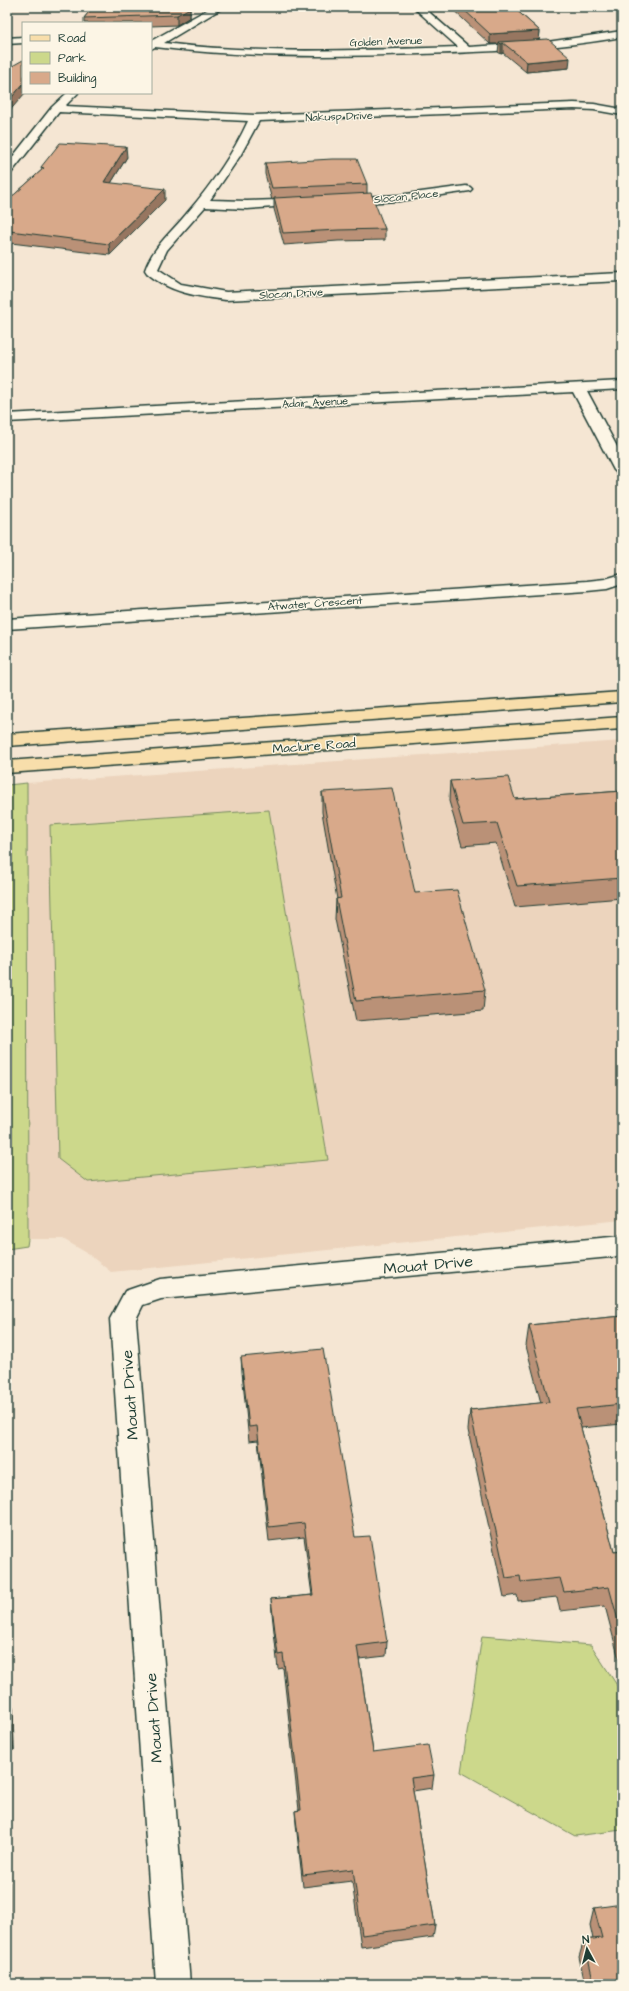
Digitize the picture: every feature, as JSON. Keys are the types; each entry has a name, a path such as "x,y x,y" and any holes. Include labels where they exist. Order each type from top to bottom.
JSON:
{"main road":[{"name":"Maclure Road","path":"7,740 622,697"},
{"name":"Maclure Road","path":"7,767 622,723"}],"street":[{"path":"152,45 219,7"},
{"path":"418,7 467,50"},
{"path":"614,7 622,10"},
{"name":"Golden Avenue","path":"152,45 218,52 296,55 467,50 547,45 622,34"},
{"path":"7,41 22,40"},
{"path":"7,171 56,109 72,94"},
{"name":"Nakusp Drive","path":"56,109 255,118 574,106 594,107 622,112"},
{"name":"Slocan Drive","path":"255,118 234,156 201,203 153,259 151,270 169,285 199,293 226,296 622,277"},
{"name":"Slocan Place","path":"330,201 399,198 466,189"},
{"path":"201,203 247,205 315,202"},
{"name":"Adair Avenue","path":"7,418 622,385"},
{"path":"578,388 622,470"},
{"name":"Atwater Crescent","path":"7,624 587,586 607,584 622,579"},
{"name":"Mouat Drive","path":"173,1984 123,1319 134,1298 160,1289 622,1246"}],"shaded area":[{"path":"622,741 622,1220 111,1272 87,1253 63,1239 28,1239 27,783"}],"green space":[{"path":"27,783 28,1239 27,1246 7,1249 7,785"},
{"path":"269,810 328,1160 88,1182 58,1159 50,825"},
{"path":"482,1636 591,1645 622,1693 622,1830 575,1836 461,1772"}],"building":[{"path":"93,7 190,8 177,15 84,18"},
{"path":"461,7 513,7 540,31 490,34"},
{"path":"548,39 570,58 527,62 503,43 501,44 499,42"},
{"path":"22,61 22,85 7,103 7,69"},
{"path":"60,143 126,147 104,182 165,189 109,244 10,231 7,233 7,200 44,168 41,167"},
{"path":"357,159 367,184 272,188 265,163"},
{"path":"371,193 385,229 283,233 274,198"},
{"path":"508,777 515,799 622,791 622,878 517,886 497,823 463,825 450,781"},
{"path":"392,788 415,893 457,890 485,990 356,1001 336,899 341,898 322,792"},
{"path":"622,1316 622,1404 576,1409 614,1552 622,1551 622,1635 609,1587 564,1592 560,1578 521,1582 520,1576 506,1578 470,1410 549,1402 529,1325"},
{"path":"323,1349 355,1537 370,1536 387,1642 357,1646 373,1752 428,1745 434,1775 411,1778 435,1925 362,1935 353,1869 303,1875 295,1811 301,1810 283,1654 278,1655 271,1599 313,1595 304,1523 269,1527 257,1426 249,1427 241,1357"},
{"path":"7,1695 10,1695 10,1737 7,1737"},
{"path":"622,1904 622,1984 594,1984 584,1940 602,1938 594,1908"}]}
